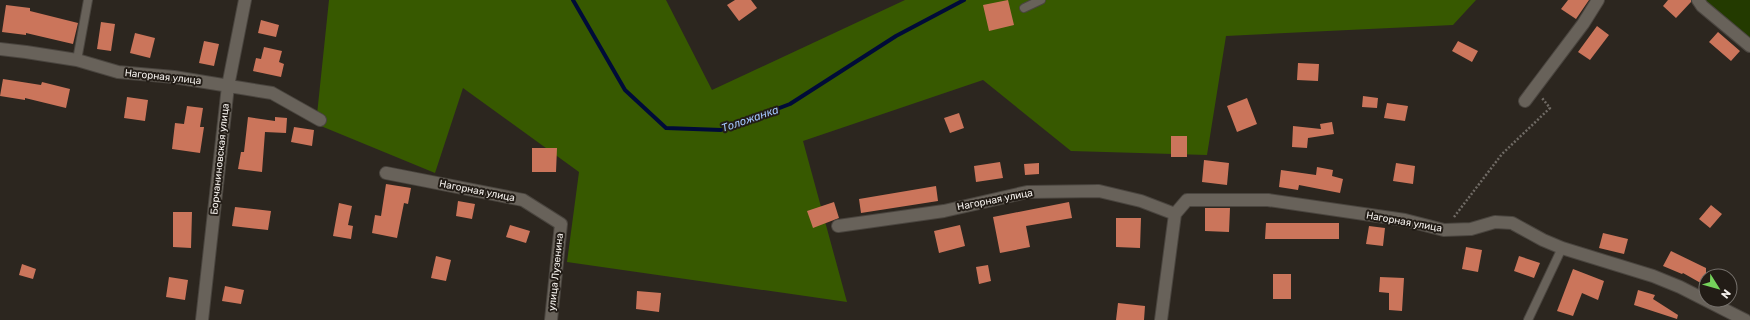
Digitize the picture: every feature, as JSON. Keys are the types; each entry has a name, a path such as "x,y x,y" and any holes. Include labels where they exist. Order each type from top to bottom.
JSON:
{"street":[{"name":"Борчаниновская улица","path":"202,320 228,86 245,0"},
{"path":"1525,101 1583,24 1598,0"},
{"path":"1698,0 1702,6 1750,46"},
{"name":"Нагорная улица","path":"0,49 77,60 118,72 174,77 272,93 320,120"},
{"name":"Нагорная улица","path":"386,173 523,200 561,224"},
{"name":"Нагорная улица","path":"838,226 944,211 1027,192 1099,192 1141,201 1174,214 1187,200 1268,200 1405,220 1444,230 1471,229 1494,222 1512,223 1542,240 1562,248 1653,276 1680,287 1745,320"},
{"path":"1161,320 1174,214"},
{"name":"улица Лузенина","path":"551,320 561,224"}],"lane":[{"path":"77,60 88,0"},
{"path":"1024,8 1040,0"},
{"path":"1528,320 1562,248"}],"path":[{"path":"1444,230 1502,154 1550,108 1539,95"}],"green space":[{"path":"329,0 666,0 712,90 905,0 1476,0 1453,25 1226,36 1207,155 1071,151 983,80 803,141 847,302 567,262 579,172 463,88 435,173 316,124"},
{"path":"1703,0 1750,0 1750,44"}],"building":[{"path":"735,0 751,0 757,8 739,21 727,5"},
{"path":"1008,0 1014,25 989,31 983,5"},
{"path":"1568,0 1589,0 1576,19 1561,9"},
{"path":"1668,0 1691,0 1691,2 1676,18 1663,6"},
{"path":"6,5 30,8 30,11 78,23 73,44 26,33 26,35 2,32"},
{"path":"261,20 279,25 276,37 258,33"},
{"path":"101,22 115,24 111,51 97,49"},
{"path":"1597,26 1609,35 1590,60 1578,52"},
{"path":"1718,32 1740,51 1731,61 1709,42"},
{"path":"135,33 155,38 150,58 130,53"},
{"path":"204,41 219,44 214,66 199,63"},
{"path":"1458,41 1478,51 1472,62 1452,51"},
{"path":"264,47 282,51 279,62 284,64 281,77 253,71 256,58 261,59"},
{"path":"1298,63 1319,64 1318,81 1297,80"},
{"path":"3,79 41,85 42,82 70,89 66,108 25,98 25,100 0,96"},
{"path":"1363,96 1378,98 1377,108 1362,107"},
{"path":"127,97 148,100 145,121 124,118"},
{"path":"1247,98 1257,124 1237,132 1227,106"},
{"path":"1387,103 1408,106 1405,121 1384,118"},
{"path":"187,106 203,108 200,127 204,127 200,153 172,149 175,123 184,124"},
{"path":"959,113 964,128 950,133 944,118"},
{"path":"248,117 275,121 275,117 287,118 286,133 265,132 262,172 238,169 241,152 244,152"},
{"path":"1332,122 1334,134 1308,138 1307,148 1292,147 1293,126 1321,129 1320,124"},
{"path":"294,127 314,130 312,146 291,142"},
{"path":"1171,136 1187,136 1187,157 1171,157"},
{"path":"532,148 557,148 556,172 532,172"},
{"path":"1204,160 1229,163 1227,185 1202,182"},
{"path":"1000,162 1003,178 976,182 974,166"},
{"path":"1039,163 1039,174 1025,175 1024,164"},
{"path":"1396,163 1415,166 1413,184 1393,181"},
{"path":"1317,167 1333,170 1332,176 1343,179 1340,193 1299,185 1298,190 1279,187 1281,170 1316,175"},
{"path":"386,184 411,188 408,204 404,203 397,238 372,233 375,215 381,216"},
{"path":"936,186 938,201 861,213 859,199"},
{"path":"458,201 475,204 472,219 456,216"},
{"path":"834,202 839,218 813,228 807,211"},
{"path":"1069,202 1072,218 1026,226 1030,247 1000,253 993,217"},
{"path":"339,203 352,206 348,225 353,226 351,239 333,236"},
{"path":"1711,205 1722,214 1710,228 1699,219"},
{"path":"235,207 271,211 268,230 232,226"},
{"path":"1205,208 1230,208 1229,232 1205,231"},
{"path":"173,212 192,212 191,248 173,247"},
{"path":"1116,218 1141,218 1140,248 1116,247"},
{"path":"1266,223 1339,223 1339,239 1265,239"},
{"path":"510,225 530,231 526,243 506,237"},
{"path":"960,225 965,246 939,253 934,231"},
{"path":"1369,226 1385,228 1383,246 1366,244"},
{"path":"1603,233 1628,239 1624,254 1599,248"},
{"path":"1466,247 1482,250 1478,272 1462,269"},
{"path":"1671,251 1706,268 1698,268 1698,281 1683,273 1682,274 1663,266"},
{"path":"436,256 451,260 446,281 431,278"},
{"path":"1519,256 1540,263 1534,278 1514,271"},
{"path":"22,264 36,269 33,279 19,275"},
{"path":"988,265 991,281 979,284 976,267"},
{"path":"1573,269 1604,281 1598,300 1582,293 1573,316 1557,311"},
{"path":"1273,274 1291,274 1291,299 1273,299"},
{"path":"169,277 188,280 185,300 166,297"},
{"path":"1380,277 1404,278 1402,311 1389,310 1389,293 1379,292"},
{"path":"225,286 244,290 241,304 222,301"},
{"path":"1638,290 1655,295 1653,299 1678,315 1677,319 1634,305"},
{"path":"637,291 661,293 659,312 636,309"},
{"path":"1118,303 1145,306 1144,320 1116,320"}],"waterway":[{"name":"Толожанка","path":"573,0 625,90 666,128 721,130 790,104 896,36 964,0"}]}
